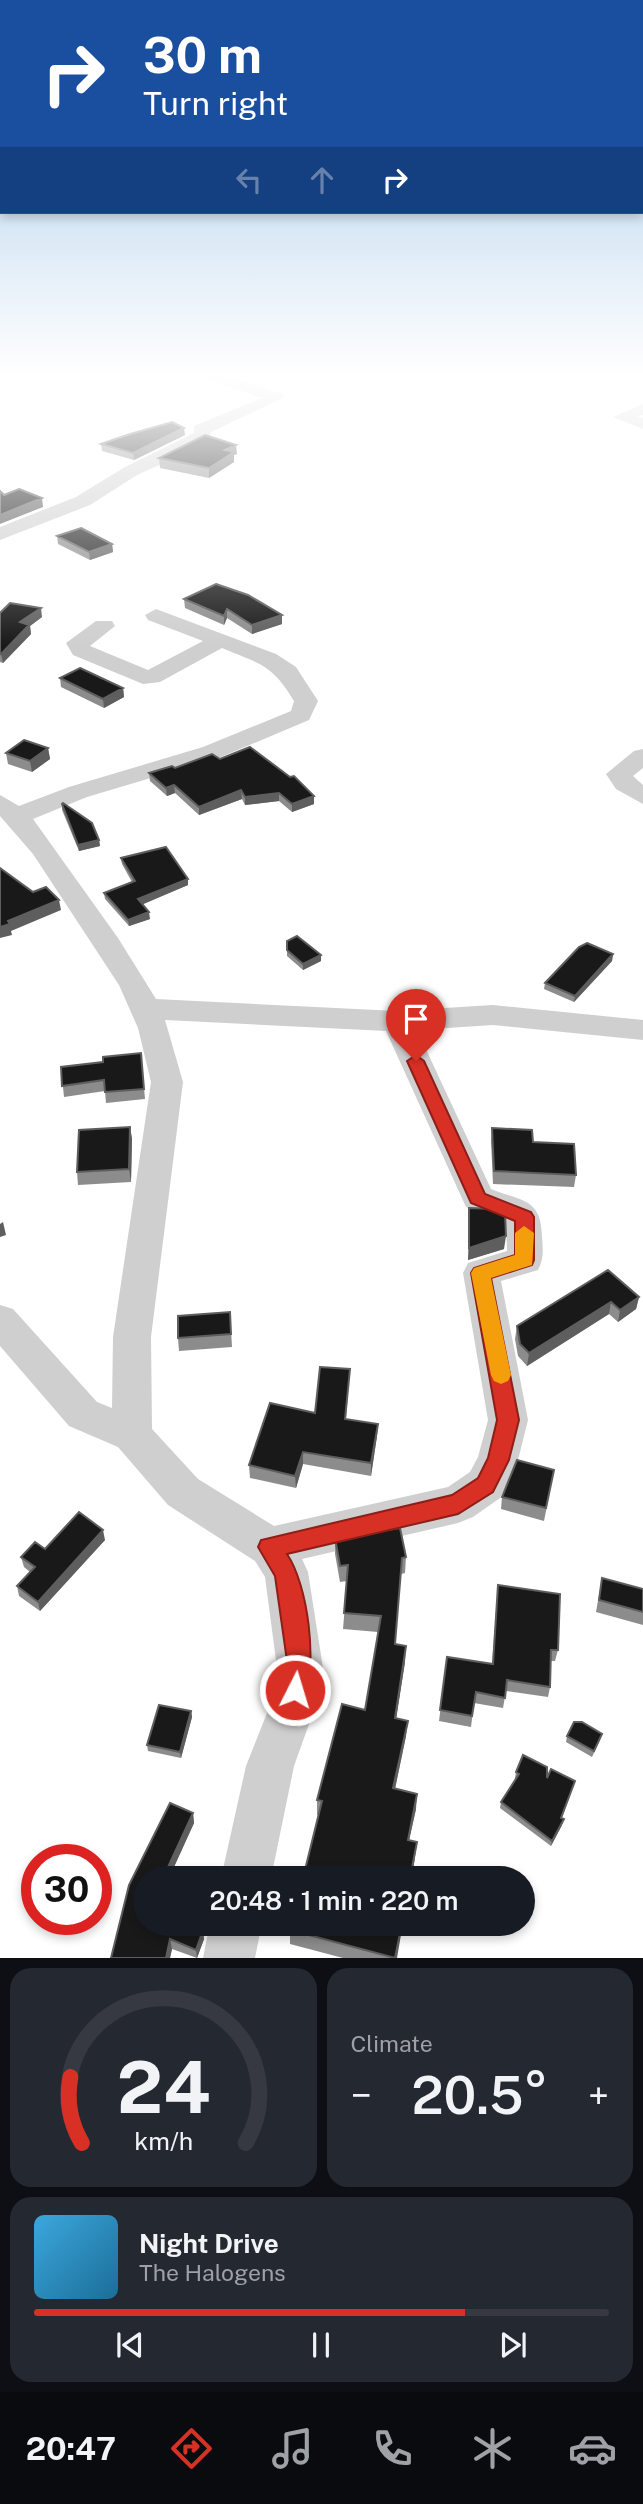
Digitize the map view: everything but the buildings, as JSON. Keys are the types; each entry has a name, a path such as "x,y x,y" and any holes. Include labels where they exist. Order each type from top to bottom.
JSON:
{"street":[{"path":"0,534 83,500 148,463"},
{"path":"132,1435 132,1337 167,1082 161,1042 147,1009 113,947 9,810 212,752 301,715 306,701 288,672 268,659 156,615"},
{"path":"104,626 78,643 81,650 143,677 152,677 169,669 219,641"},
{"path":"643,756 619,774 625,784 643,796"},
{"path":"147,1009 397,1021 493,1015 643,1030"},
{"path":"270,1547 458,1504 485,1485 498,1460 508,1420 481,1273 525,1260 524,1217 478,1198 397,1021"},
{"path":"0,1320 83,1414 132,1435 183,1492 270,1547 286,1572 300,1668 290,1713 270,1766 249,1866"},
{"path":"229,1958 233,1936"}],"slow traffic":[{"path":"501,1375 481,1273 525,1260 524,1233"}],"route":[{"path":"295,1690 300,1668 292,1602 286,1572 270,1547 458,1504 485,1485 498,1460 508,1420 481,1273 525,1260 524,1217 478,1198 416,1061"}]}
